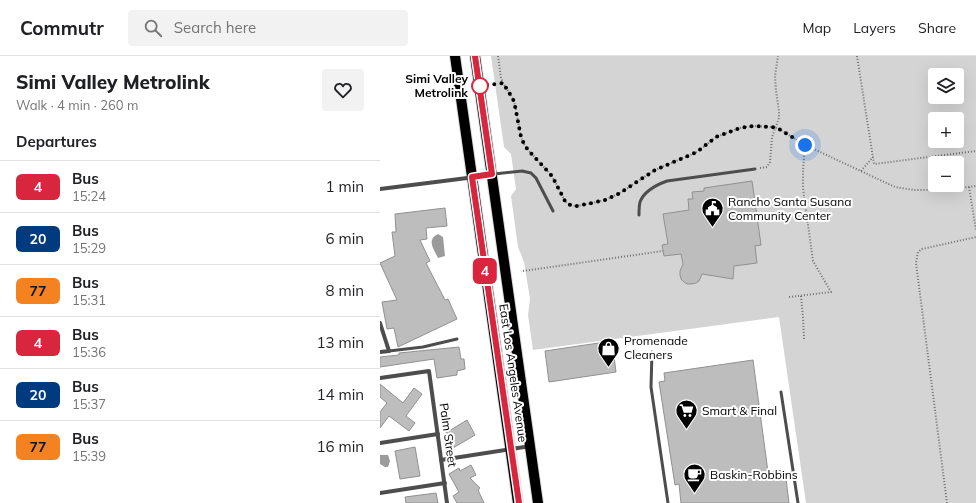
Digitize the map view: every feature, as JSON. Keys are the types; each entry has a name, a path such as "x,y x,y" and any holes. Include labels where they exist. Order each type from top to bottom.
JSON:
{"main road":[{"name":"East Los Angeles Avenue","path":"455,56 518,503"},
{"name":"East Los Angeles Avenue","path":"475,56 538,503"}],"street":[{"path":"380,189 492,174"},
{"path":"380,323 389,351 380,352"},
{"name":"Palm Street","path":"380,378 429,371 447,503"},
{"path":"380,443 438,434"},
{"path":"441,460 531,446"},
{"path":"380,493 445,483"}],"lane":[{"path":"639,215 640,202 645,194 654,186 666,181 755,169"},
{"path":"492,174 522,171 531,173 536,178 553,212"},
{"path":"389,351 423,347 457,339"},
{"path":"652,352 651,387 668,503"},
{"path":"782,392 798,503"}],"path":[{"path":"498,56 501,78 513,99 521,137 524,144 552,176 565,201 573,206 605,200 620,193 655,170 697,152 716,137 740,128 753,126 779,129 805,145 895,187 914,190 943,190 976,186"},
{"path":"755,169 767,167 770,162 772,137 779,118 775,76 778,56"},
{"path":"858,56 874,164 976,151"},
{"path":"789,297 831,292 813,261 803,188 805,145"},
{"path":"861,171 873,157"},
{"path":"969,187 976,230"},
{"path":"947,503 916,263 918,252 922,249 976,238"},
{"path":"523,271 663,251"},
{"path":"801,296 804,339"}],"shaded area":[{"path":"491,56 976,56 976,503 806,503 779,317 533,350 528,315 530,299 524,262 518,247 511,196 516,189 511,154 504,147"},
{"path":"438,234 443,237 445,256 438,258 432,245 432,239"},
{"path":"380,455 388,455 390,461 388,467 380,464"}],"building":[{"name":"Rancho Santa Susana Community Center","path":"752,181 761,245 755,246 757,263 734,266 733,279 702,274 699,281 696,283 687,284 681,279 680,275 683,264 681,254 664,256 662,245 668,244 663,214 689,210 688,199 693,199 692,192 704,191 704,188"},
{"path":"445,208 447,226 426,228 427,239 420,240 430,261 426,263 445,300 448,299 457,319 398,347 394,328 387,329 382,302 397,300 380,263 395,256 392,232 396,232 395,214"},
{"path":"612,341 616,372 549,382 545,351"},
{"path":"459,347 461,359 464,359 465,369 457,371 457,375 437,378 434,359 380,367 380,357 399,355 399,353"},
{"path":"753,360 768,472 785,470 789,503 681,503 679,484 675,485 659,382 665,381 664,373"},
{"path":"380,384 403,403 414,388 422,394 406,416 415,423 409,431 389,416 380,428 380,412 387,403 380,397"},
{"path":"467,420 475,435 453,448 444,434"},
{"path":"415,447 420,476 400,479 395,451"},
{"path":"471,465 476,475 470,478 480,488 478,490 484,503 457,503 453,496 459,492 449,474 459,468 460,471"},
{"path":"436,493 438,503 406,503 405,497"}],"bus line":[{"name":"4","path":"475,56 492,174 472,177 519,503"}],"place":[{"name":"Simi Valley Metrolink","path":"480,86"},
{"name":"Rancho Santa Susana Community Center","path":"712,228"},
{"name":"Promenade Cleaners","path":"608,368"},
{"name":"Smart & Final","path":"687,430"},
{"name":"Baskin-Robbins","path":"694,494"}],"route":[{"path":"480,86 503,83 513,99 521,137 524,144 552,176 565,201 573,206 605,200 620,193 655,170 697,152 716,137 740,128 753,126 772,127 779,129 805,145"}]}
